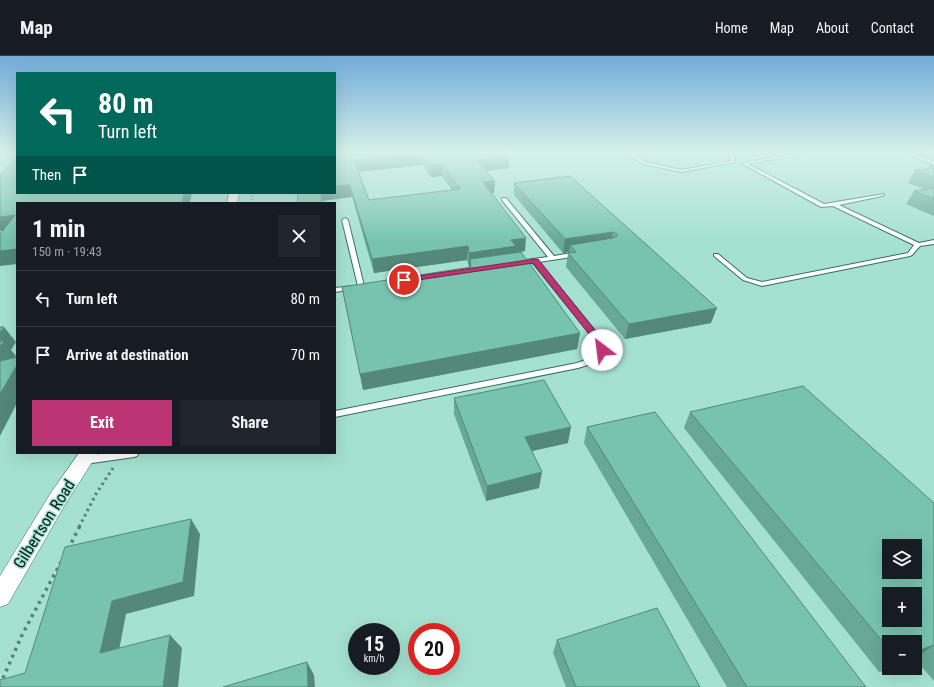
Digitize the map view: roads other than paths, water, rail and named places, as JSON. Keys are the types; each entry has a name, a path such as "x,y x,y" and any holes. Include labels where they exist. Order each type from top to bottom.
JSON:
{"street":[{"name":"Gilbertson Road","path":"0,596 59,497 87,457"}],"lane":[{"path":"780,182 823,206 882,195"},
{"path":"504,199 552,258"},
{"path":"834,204 918,245 934,242"},
{"path":"336,290 364,286 345,220"},
{"path":"716,255 745,279 762,284 910,254 918,245"},
{"path":"512,264 588,252"},
{"path":"336,414 578,365 597,359 602,350 597,338 535,261"},
{"path":"87,457 128,454"}]}
